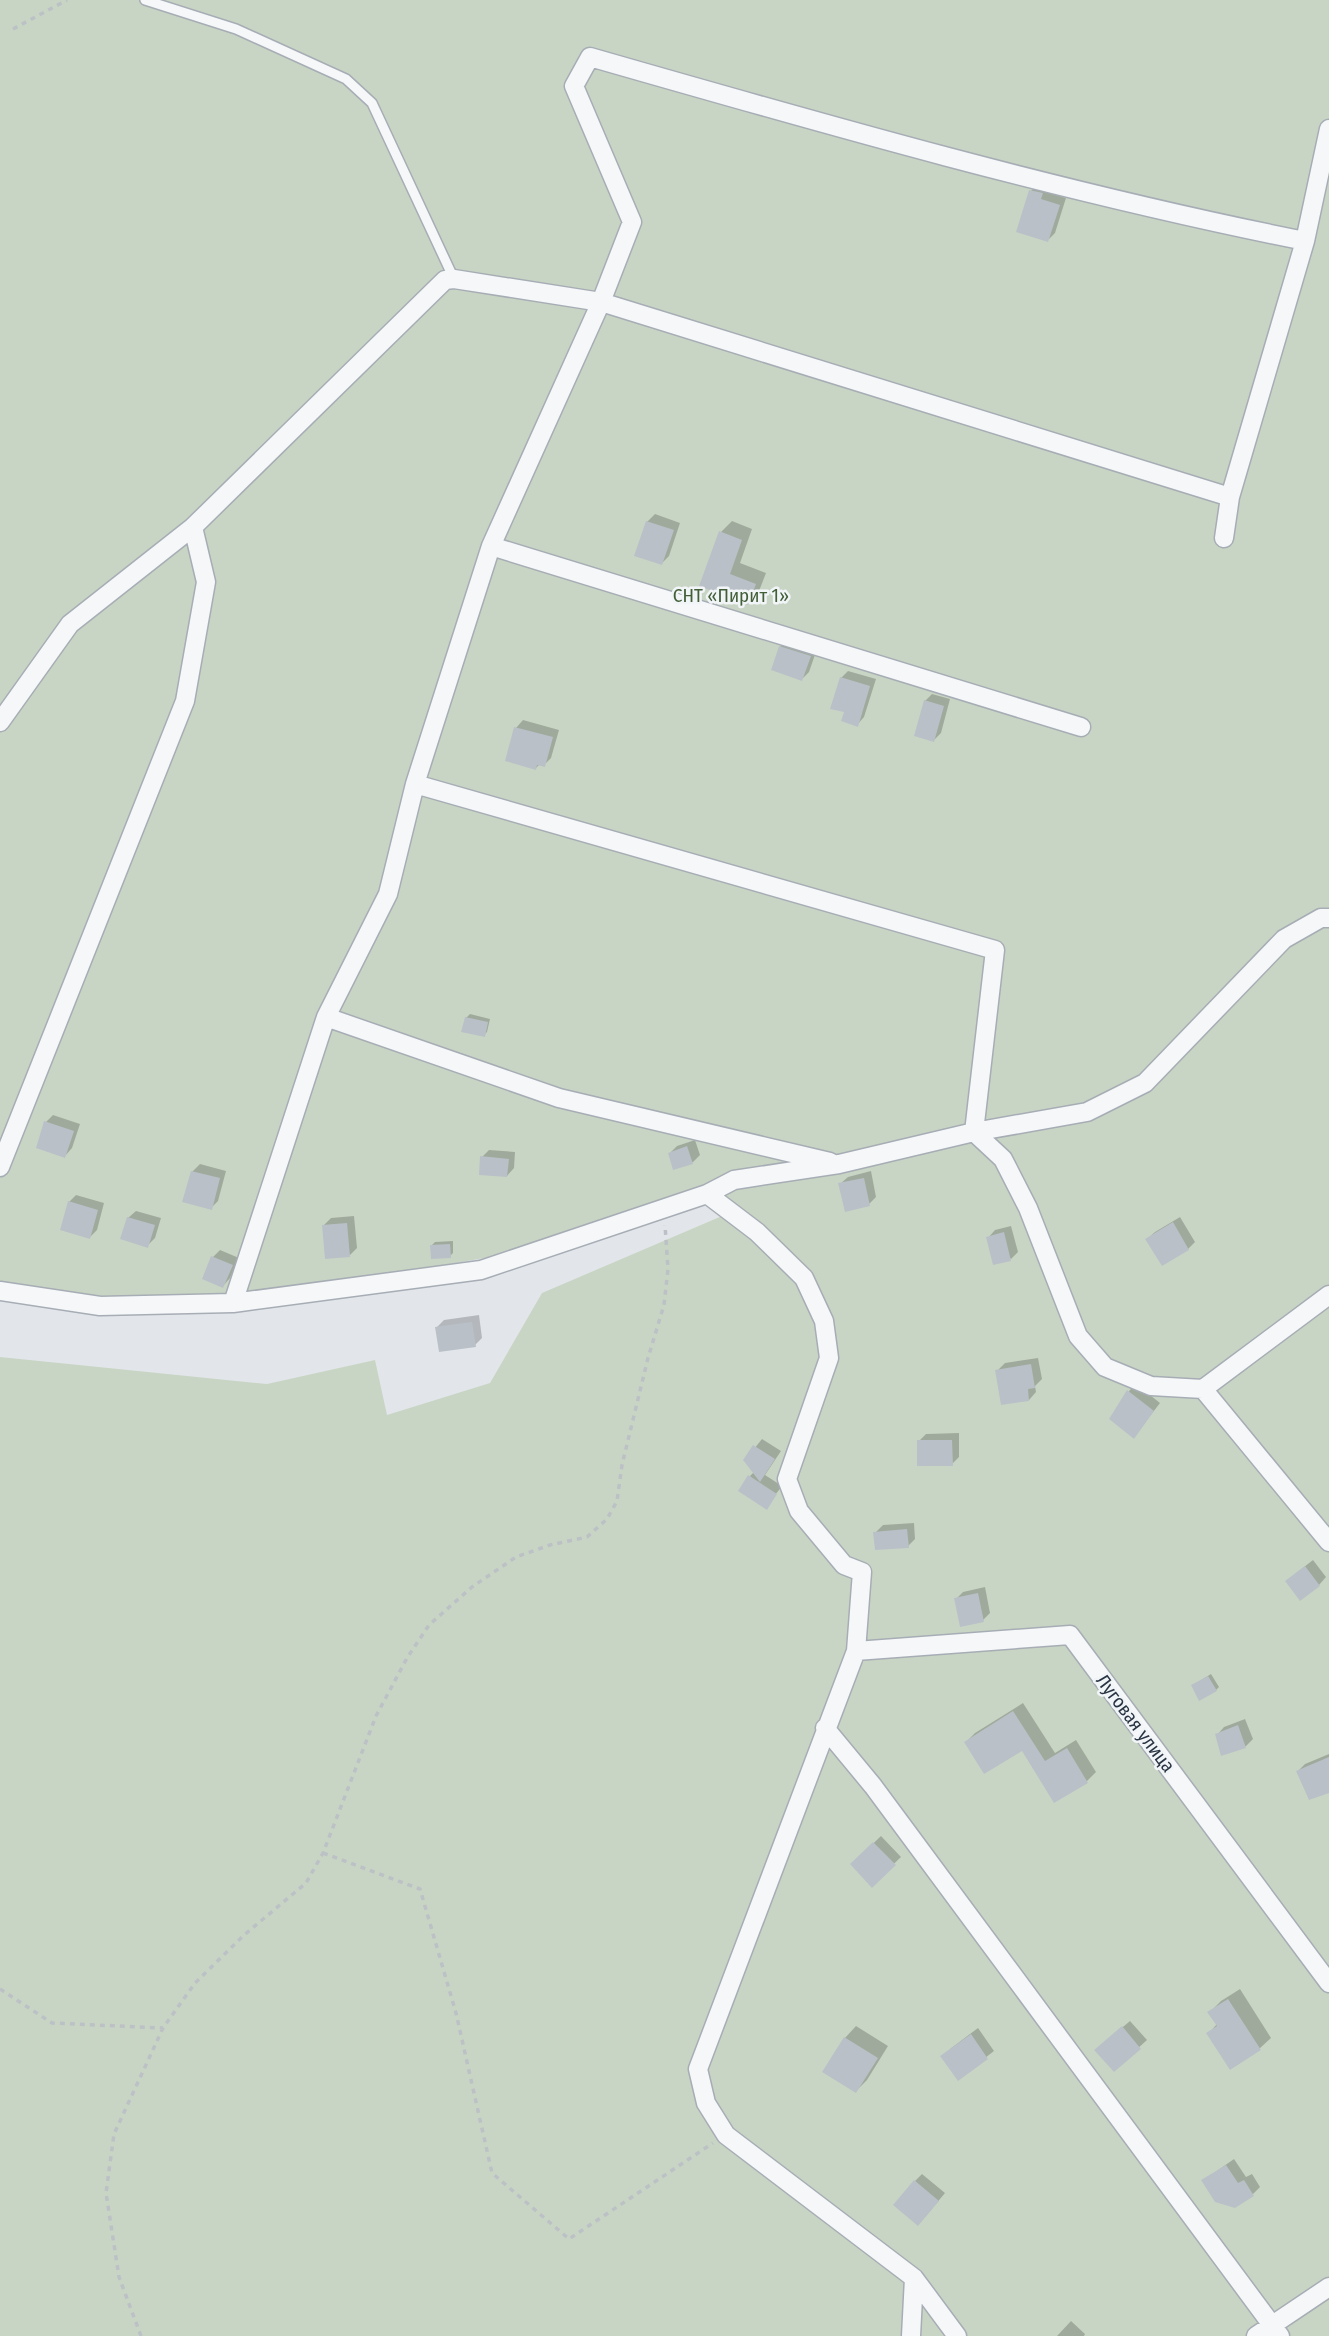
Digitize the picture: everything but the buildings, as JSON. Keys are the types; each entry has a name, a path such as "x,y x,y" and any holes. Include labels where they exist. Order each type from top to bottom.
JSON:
{"street":[{"path":"233,1303 326,1017 388,894 415,784 491,546 601,302 632,222 574,86 590,57 854,133 1215,223 1305,241"},
{"path":"1224,538 1230,497 1305,241 1328,135"},
{"path":"0,722 70,624 193,527 445,280 454,279 601,302 1230,497"},
{"path":"0,1167 185,702 206,582 193,527"},
{"path":"491,546 1081,727"},
{"path":"415,784 995,950 974,1132"},
{"path":"0,1292 100,1306 233,1303 481,1270 707,1194 734,1180 839,1164 974,1132 1087,1112 1145,1083 1284,939 1321,918 1329,918"},
{"path":"326,1017 559,1098 839,1164"},
{"path":"974,1132 1003,1159 1028,1208 1078,1336 1105,1367 1150,1386 1203,1389 1329,1295"},
{"path":"707,1194 757,1232 804,1279 824,1321 829,1358 788,1479 799,1511 844,1565 862,1572 856,1651 698,2069 706,2103 726,2134 914,2278 957,2336"},
{"path":"1203,1389 1329,1542"},
{"name":"Луговая улица","path":"856,1651 1070,1635 1329,1983"},
{"path":"825,1728 873,1786 1275,2331"},
{"path":"911,2336 914,2278"},
{"path":"1256,2336 1275,2331 1329,2287"}],"lane":[{"path":"145,0 236,29 346,79 372,103 454,279"}],"path":[{"path":"13,29 67,0"},
{"path":"141,2336 119,2277 106,2193 114,2134 163,2028 195,1983 243,1936 306,1883 323,1853 376,1716 407,1658 429,1625 472,1587 516,1557 550,1545 587,1537 607,1519 617,1501 622,1465 664,1305 668,1269 667,1231 660,1210"},
{"path":"323,1853 420,1889 456,2013 492,2173 569,2239 726,2134"},
{"path":"0,1989 52,2023 163,2028"}],"green space":[{"name":"СНТ «Пирит 1»","path":"0,0 1329,0 1329,2336 0,2336 0,1357 267,1384 375,1360 387,1415 490,1383 542,1293 722,1216 706,1191 517,1252 258,1299 94,1300 0,1286"}]}
